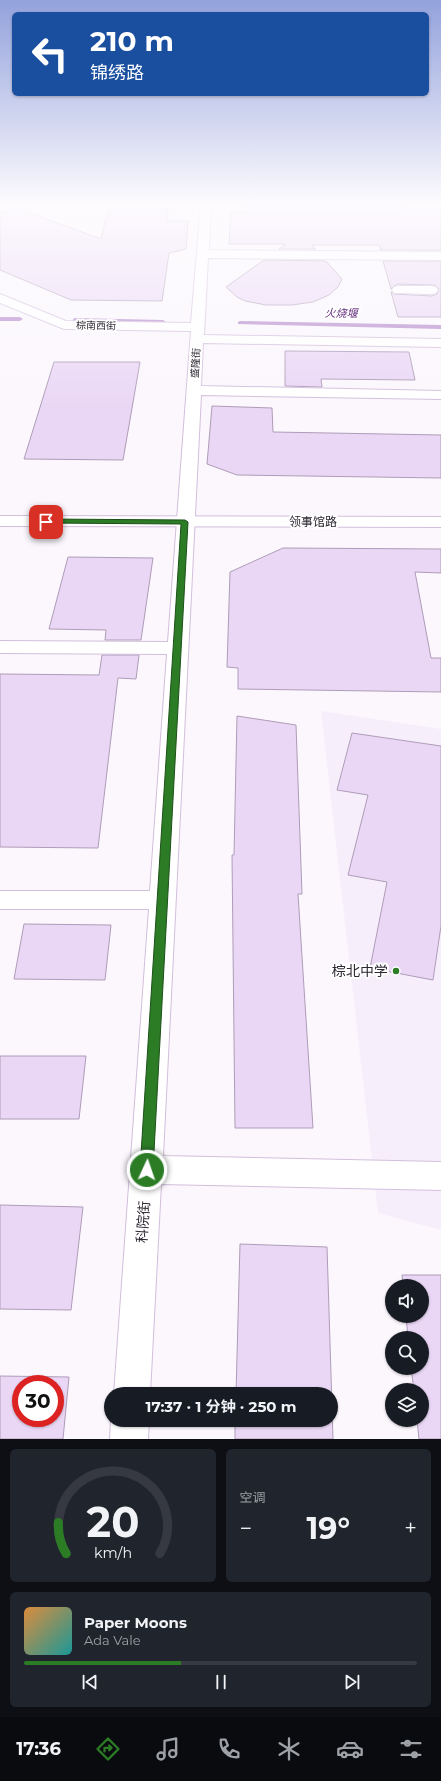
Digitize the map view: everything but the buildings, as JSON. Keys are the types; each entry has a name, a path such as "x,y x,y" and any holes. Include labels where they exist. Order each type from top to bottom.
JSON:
{"street":[{"name":"盛隆街","path":"185,522 202,271"},
{"path":"398,290 438,290"},
{"name":"棕南西街","path":"0,298 64,325 197,333 441,343"},
{"path":"193,390 441,395"},
{"name":"领事馆路","path":"0,521 441,522"},
{"name":"科院街","path":"132,1387 147,1170 176,648 185,522"},
{"path":"0,647 176,648"},
{"path":"0,900 163,900"},
{"path":"147,1170 441,1176"},
{"path":"129,1439 130,1427"}],"shaded area":[{"name":"棕北中学","path":"321,711 441,729 441,1230 378,1213"}],"waterway":[{"name":"火烧堰","path":"0,319 20,319"},
{"name":"火烧堰","path":"75,320 163,322"},
{"name":"火烧堰","path":"240,323 441,327"}],"place":[{"name":"棕北中学","path":"396,971"}],"route":[{"path":"46,522 185,522 176,648 147,1170"}]}
